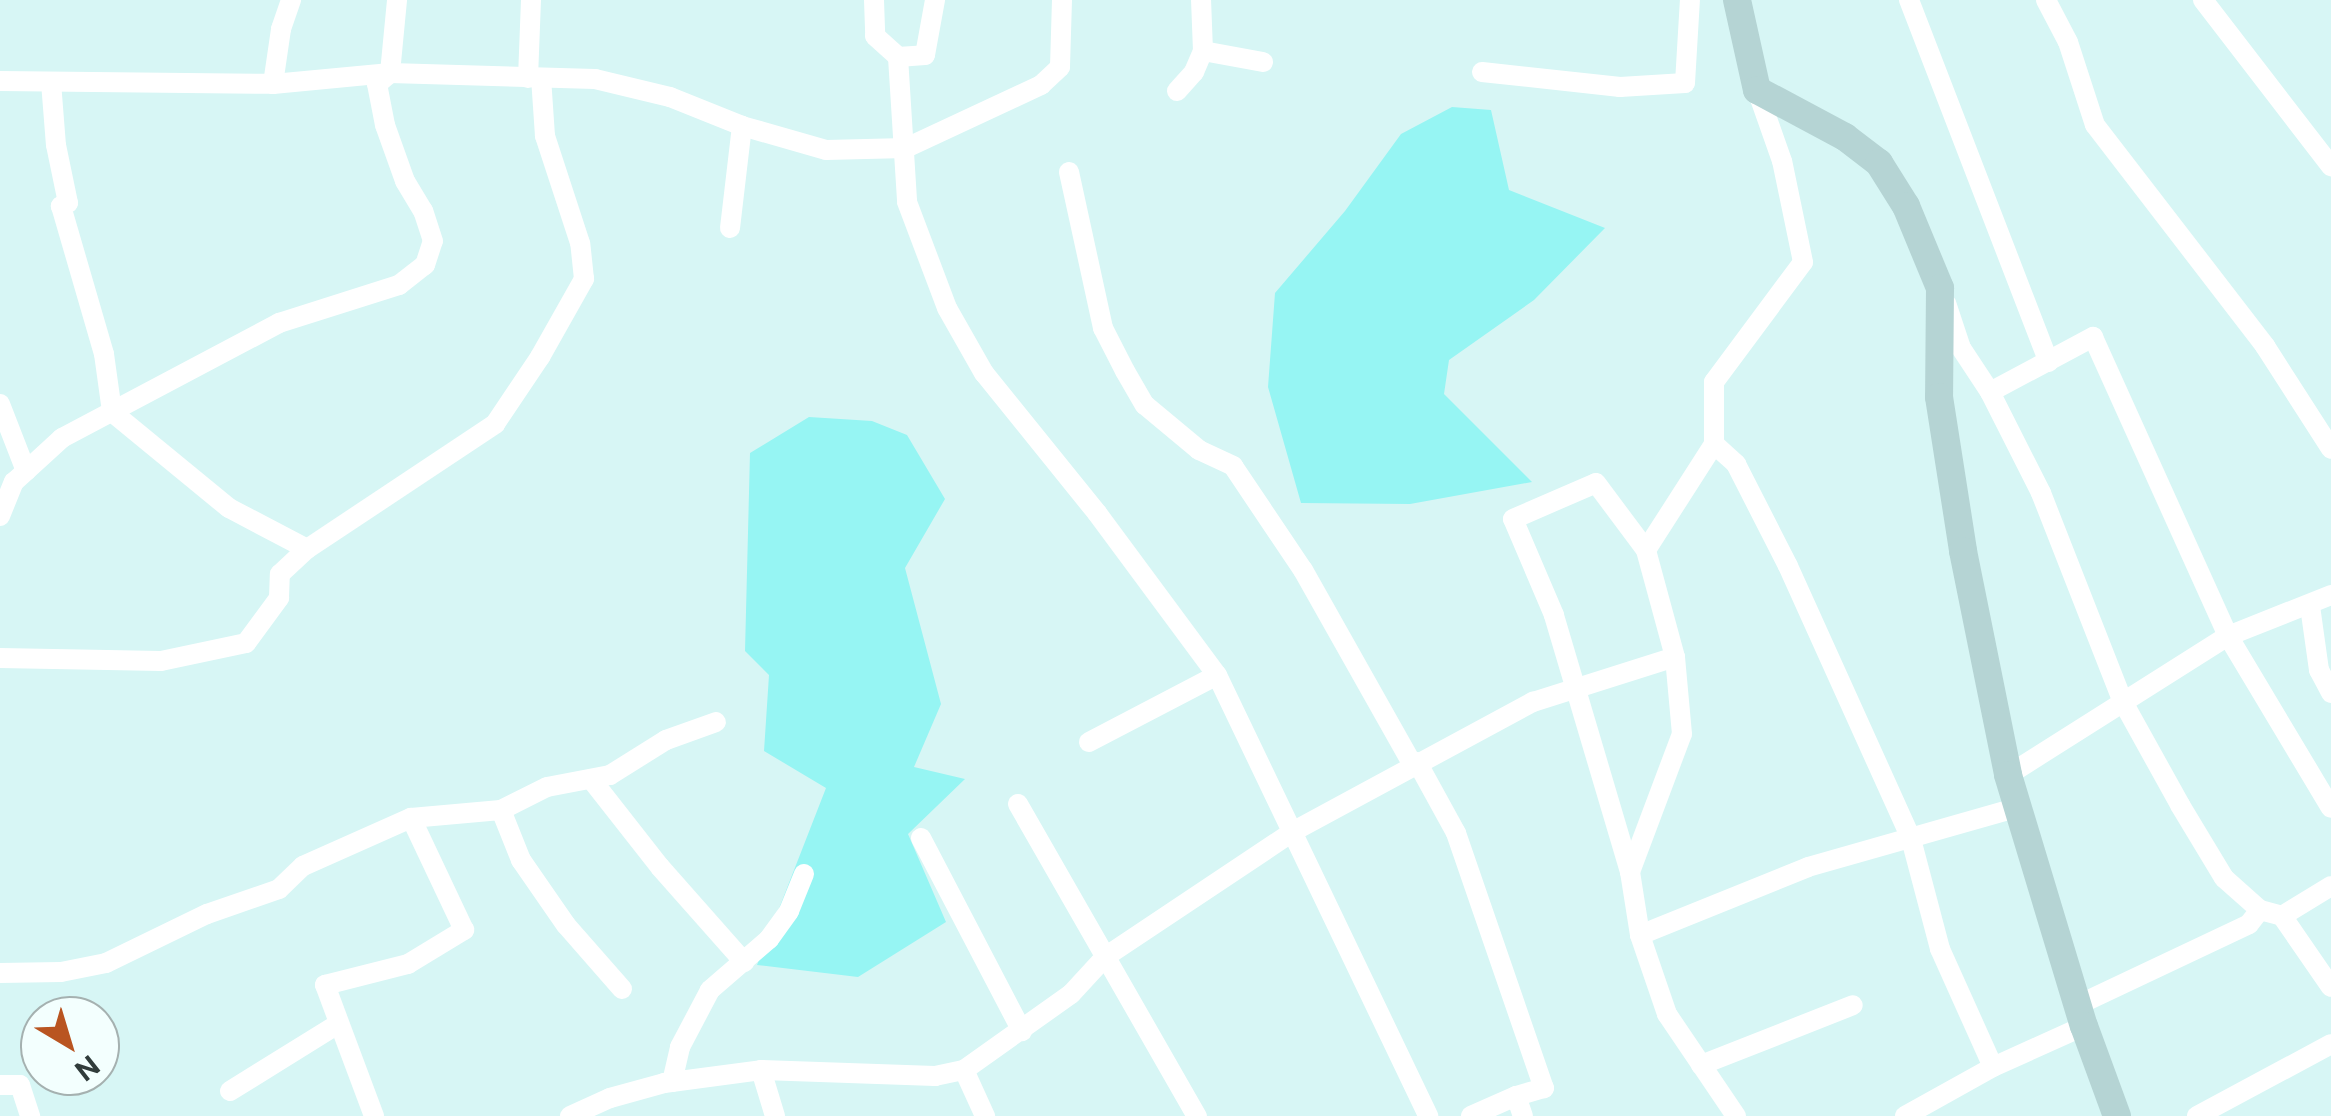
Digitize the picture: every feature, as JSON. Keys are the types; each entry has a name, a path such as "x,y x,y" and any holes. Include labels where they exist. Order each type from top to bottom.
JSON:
{"street":[{"path":"274,84 281,29 291,0"},
{"path":"0,516 14,482 62,438 279,323 399,285 425,265 433,241 424,211 398,162 378,84 390,73 397,0"},
{"path":"0,658 162,661 246,643 279,598 280,574 307,549 495,424 540,357 584,280 580,242 545,136 535,78 530,0"},
{"path":"874,0 875,36 898,58 907,202 947,308 984,373 1097,512 1217,676 1428,1116"},
{"path":"898,58 925,55 935,0"},
{"path":"0,81 274,84 390,73 595,79 670,97 742,126 826,150 906,148 1041,84 1060,67 1062,0"},
{"path":"1176,91 1194,72 1203,51 1200,0"},
{"path":"1482,72 1620,86 1685,83 1690,0"},
{"path":"1646,550 1714,444 1714,382 1802,262 1782,161 1758,90 1737,0"},
{"path":"1909,0 2049,362"},
{"path":"2046,0 2068,42 2095,124 2265,346 2331,449"},
{"path":"2203,0 2331,166"},
{"path":"1203,51 1263,62"},
{"path":"51,82 56,144 68,203 60,206 104,354 112,412 229,508 307,549"},
{"path":"1758,90 1845,137 1879,163 1906,206 1961,348 1990,392 2041,493 2123,702 2224,878 2260,910 2282,916 2331,987"},
{"path":"730,228 742,126"},
{"path":"1069,172 1103,328 1125,372 1145,405 1198,450 1233,466 1302,570 1456,833 1544,1088 1520,1106 1471,1116"},
{"path":"1940,288 1939,398 2008,775 2081,1016 2117,1116"},
{"path":"1990,392 2094,337 2228,636 2331,808"},
{"path":"0,404 26,471"},
{"path":"1714,444 1736,464 1788,566 1911,839 1940,949 1993,1067"},
{"path":"1630,872 1682,734 1675,658 1646,550 1596,483 1513,519 1554,615 1630,872 1640,936 1667,1014 1736,1116"},
{"path":"2008,775 2228,636 2331,596"},
{"path":"2310,606 2319,670 2331,692"},
{"path":"570,1116 610,1107 672,1082 761,1070 935,1076 964,1070 1071,994 1105,957 1294,831 1533,702 1576,692 1675,658"},
{"path":"1089,742 1217,676"},
{"path":"0,973 60,972 106,963 192,921 278,889 303,866 410,818 501,810 547,787 610,776 666,740 716,722"},
{"path":"592,779 660,867 744,962"},
{"path":"1018,804 1197,1116"},
{"path":"1640,936 1808,867 2018,808"},
{"path":"501,810 521,860 566,925 622,988"},
{"path":"374,1116 325,985 408,964 464,930 410,818"},
{"path":"921,838 1022,1031"},
{"path":"672,1082 680,1047 710,990 769,939 789,912 804,874"},
{"path":"2282,916 2331,886"},
{"path":"1918,1114 2081,1016 2249,924 2260,910"},
{"path":"1701,1064 1853,1005"},
{"path":"230,1091 338,1024"},
{"path":"2198,1116 2331,1044"},
{"path":"761,1070 775,1116"},
{"path":"964,1070 985,1116"},
{"path":"0,1085 20,1086 30,1116"}],"shaded area":[{"path":"1452,107 1491,110 1509,190 1605,228 1534,300 1449,360 1444,394 1532,482 1410,504 1301,503 1268,387 1275,293 1345,211 1401,134"},
{"path":"809,417 872,421 907,435 945,499 905,568 941,704 914,767 965,779 908,834 946,922 858,977 757,965 826,788 764,751 769,675 745,651 750,453"}]}
